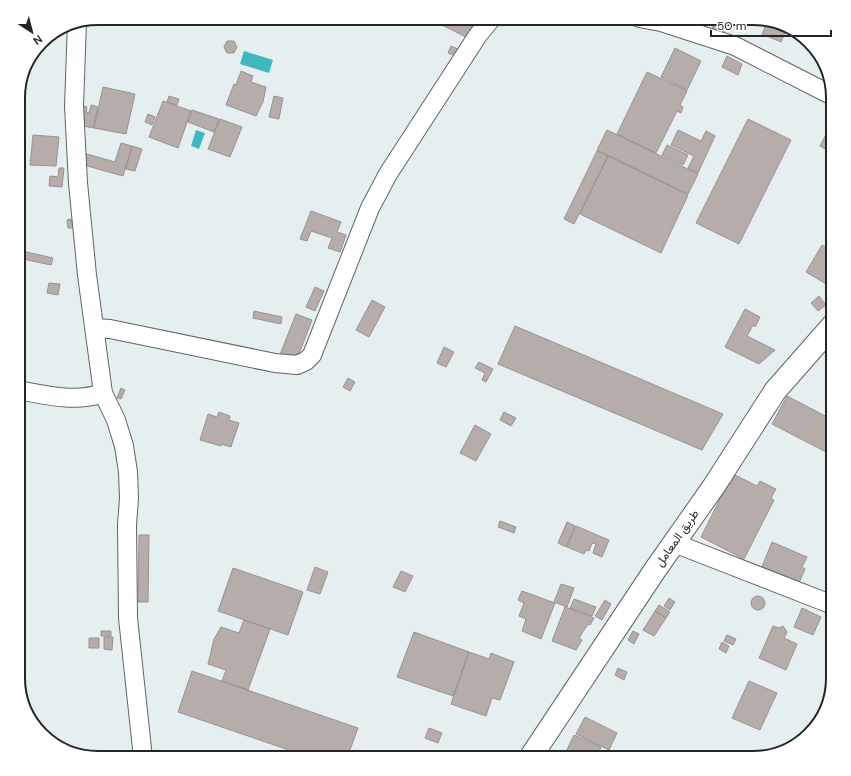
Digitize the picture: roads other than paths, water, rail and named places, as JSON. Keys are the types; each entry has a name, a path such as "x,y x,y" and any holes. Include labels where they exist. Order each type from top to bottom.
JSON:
{"main road":[{"name":"طريق المعامل","path":"535,751 714,486 775,391 826,333"}],"street":[{"path":"95,328 110,328 274,363 297,365 306,362 312,355 322,334 370,208 388,174 478,35 486,25"},
{"path":"670,25 735,46 826,92"},
{"path":"77,28 74,75 76,144 87,275 103,393 116,420 124,446 128,472 128,618 142,751"},
{"path":"25,391 78,398 103,393"},
{"path":"674,543 826,602"}],"water":[{"path":"244,51 273,60 269,73 240,64"},
{"path":"196,130 205,133 199,149 191,146"}]}
